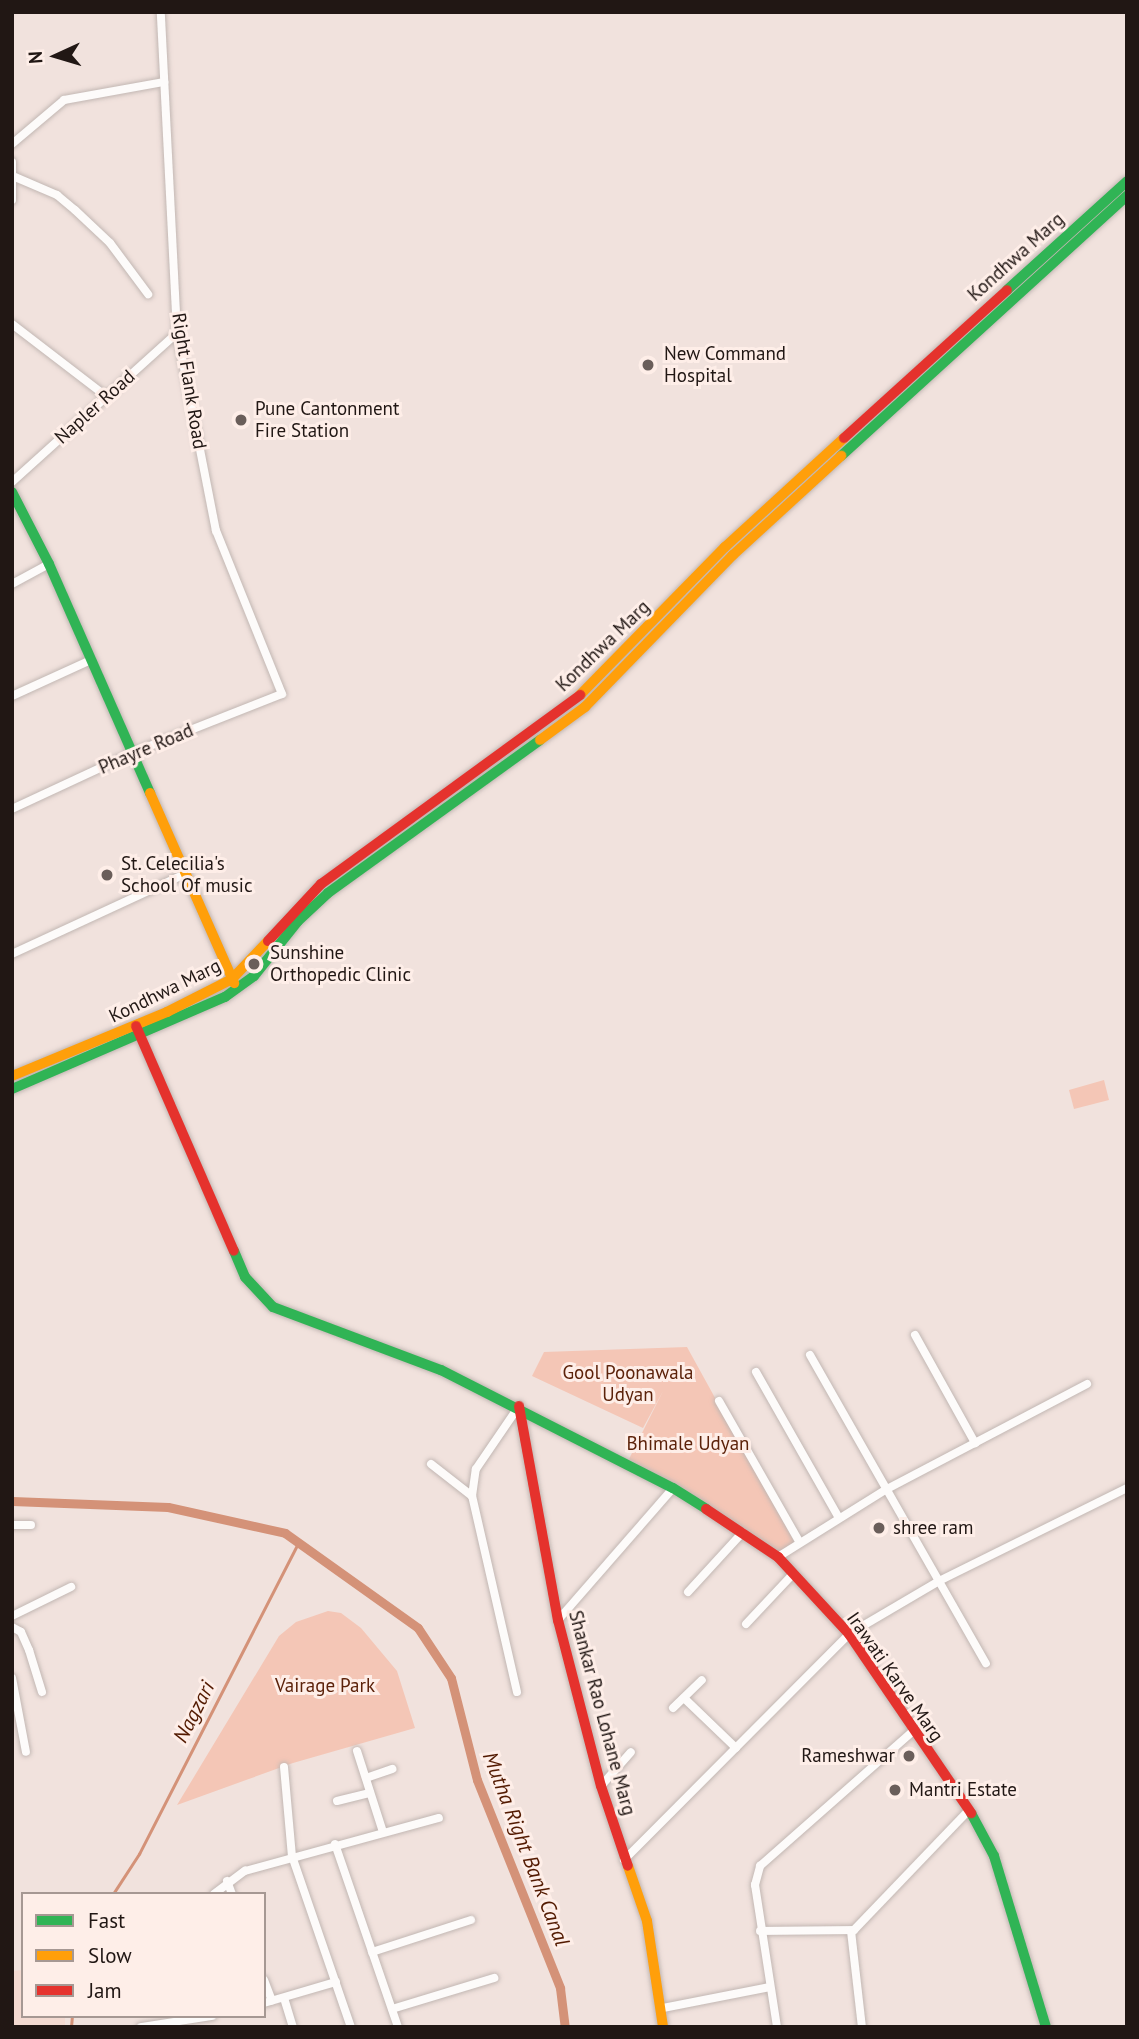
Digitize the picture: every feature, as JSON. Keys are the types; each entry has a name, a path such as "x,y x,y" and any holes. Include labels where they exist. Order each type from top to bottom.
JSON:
{"main road":[{"name":"Kondhwa Marg","path":"12,1089 234,984 321,884 577,698 725,547 852,439 1127,181"},
{"name":"Kondhwa Marg","path":"868,424 1127,196"},
{"path":"12,492 49,564 234,984"},
{"name":"Kondhwa Marg","path":"12,1076 138,1030"},
{"name":"Irawati Karve Marg","path":"138,1030 195,1168 246,1277 258,1293 294,1318 442,1370 519,1406 673,1488 778,1557 849,1634 912,1732 970,1810 994,1856 1046,2027"},
{"name":"Shankar Rao Lohane Marg","path":"519,1406 558,1620 601,1786 647,1921 663,2008 663,2027"}],"street":[{"name":"Right Flank Road","path":"162,12 177,333 216,531 282,694"},
{"path":"12,144 64,100 164,82"},
{"path":"12,162 15,177 12,200"},
{"path":"15,177 57,195 75,210 110,243 148,294"},
{"path":"12,324 106,396"},
{"name":"Napler Road","path":"12,482 177,333"},
{"path":"12,584 49,564"},
{"path":"12,696 92,660"},
{"name":"Phayre Road","path":"12,809 132,753 282,694"},
{"path":"12,954 185,874"},
{"path":"915,1335 975,1443"},
{"path":"810,1355 986,1663"},
{"path":"755,1372 839,1518"},
{"path":"778,1557 887,1489 1087,1384"},
{"path":"719,1401 800,1543"},
{"path":"517,1692 472,1496 476,1469 519,1406"},
{"path":"432,1464 472,1496"},
{"path":"558,1620 673,1488"},
{"path":"624,1860 849,1634 939,1581 1127,1488"},
{"path":"12,1525 31,1525"},
{"path":"688,1592 743,1532"},
{"path":"746,1624 793,1574"},
{"path":"12,1616 71,1587"},
{"path":"12,1627 25,1641 42,1692"},
{"path":"12,1678 26,1752"},
{"path":"673,1708 702,1680"},
{"path":"684,1698 736,1748"},
{"path":"777,2027 760,1931 755,1885 760,1866 912,1732"},
{"path":"357,1751 383,1832"},
{"path":"601,1786 631,1752"},
{"path":"284,1767 292,1856 351,2027"},
{"path":"366,1778 392,1769"},
{"path":"337,1801 370,1793"},
{"path":"760,1931 851,1931 871,1917 970,1810"},
{"path":"216,1892 227,1881 292,1856 439,1818"},
{"path":"335,1844 398,2027"},
{"path":"227,1881 231,1892"},
{"path":"372,1952 471,1920"},
{"path":"851,1931 862,2027"},
{"path":"392,2009 494,1978"},
{"path":"268,2002 336,1983"},
{"path":"663,2008 770,1987"},
{"path":"284,1998 293,2027"},
{"path":"141,2027 197,2021"}],"shaded area":[{"path":"21,1970 21,2018 65,2018 65,2027 12,2027 12,1971"}],"green space":[{"path":"1104,1080 1109,1100 1074,1109 1069,1090"},
{"name":"Bhimale Udyan","path":"687,1347 796,1545 780,1556 629,1459 663,1391 643,1428 532,1376 544,1352"},
{"name":"Vairage Park","path":"328,1611 341,1613 361,1628 397,1671 415,1728 293,1763 177,1805 279,1636 296,1622"}],"waterway":[{"name":"Mutha Right Bank Canal","path":"12,1501 168,1507 285,1533 418,1628 451,1678 477,1780 560,1988 565,2027"},
{"name":"Nagzari","path":"114,1892 139,1854 299,1542"},
{"name":"Nagzari","path":"71,2027 72,2018"}],"traffic: fast":[{"path":"1007,290 1127,181"},
{"path":"841,456 1127,196"},
{"path":"12,492 49,564 150,793"},
{"path":"12,1089 225,997 254,976 298,921 328,893 540,740"},
{"path":"234,1251 245,1277 273,1307 441,1370 673,1488 706,1509"},
{"path":"971,1813 994,1856 1046,2027"}],"traffic: slow":[{"path":"580,695 725,547 844,438"},
{"path":"540,740 585,707 733,555 841,456"},
{"path":"150,793 234,983"},
{"path":"12,1076 167,1012 232,979 268,941"},
{"path":"628,1866 647,1921 663,2027"}],"traffic: jam":[{"path":"844,438 1007,290"},
{"path":"268,941 321,884 580,695"},
{"path":"136,1026 234,1251"},
{"path":"519,1406 558,1620 601,1786 628,1866"},
{"path":"706,1509 778,1557 849,1634 971,1813"}],"place":[{"name":"New Command Hospital","path":"648,365"},
{"name":"Pune Cantonment Fire Station","path":"241,420"},
{"name":"St. Celecilia's School Of music","path":"107,875"},
{"name":"Sunshine Orthopedic Clinic","path":"254,964"},
{"name":"shree ram","path":"879,1528"},
{"name":"Rameshwar","path":"909,1756"},
{"name":"Mantri Estate","path":"895,1790"}],"park label":[{"name":"Gool Poonawala Udyan","path":"628,1384"}]}
